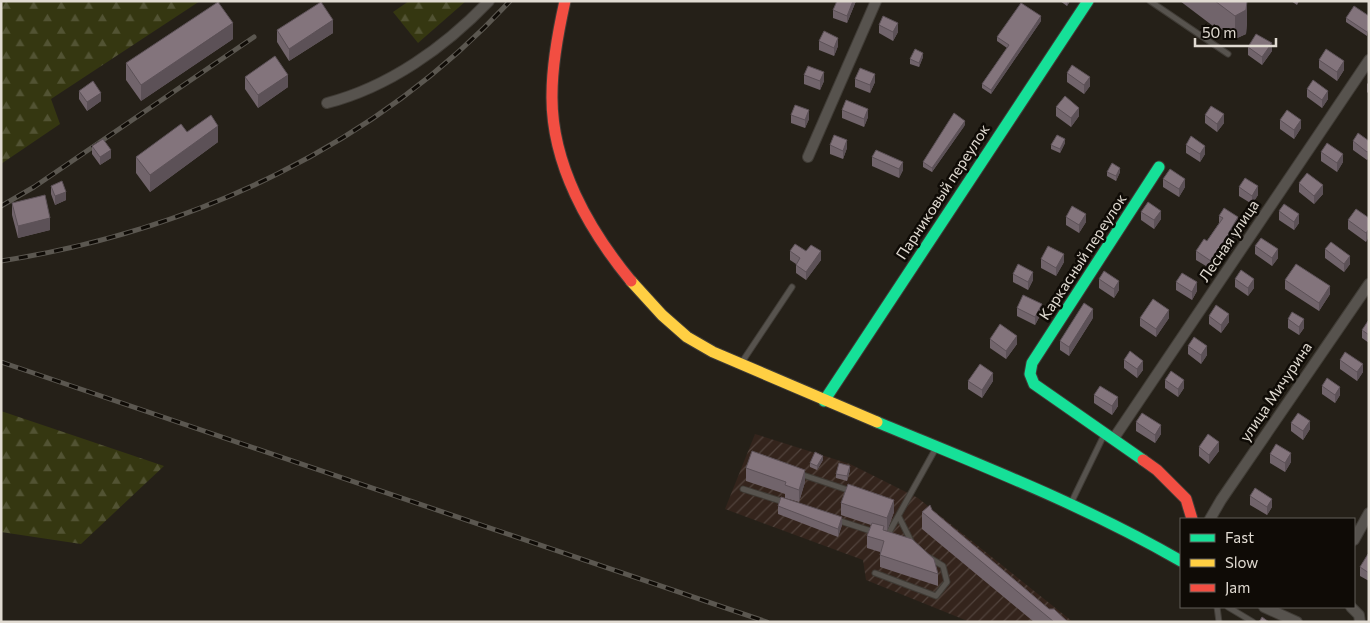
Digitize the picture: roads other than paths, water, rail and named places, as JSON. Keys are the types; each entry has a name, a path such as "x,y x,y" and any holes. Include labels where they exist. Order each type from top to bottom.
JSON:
{"street":[{"path":"327,103 371,88 406,69 443,44 489,1"},
{"path":"565,1 554,52 552,91 554,130 567,171 585,213 610,255 658,312 685,335 713,352 740,365 1071,504 1127,530 1180,561"},
{"path":"808,157 876,1"},
{"name":"Парниковый переулок","path":"824,400 1088,1"},
{"name":"Лесная улица","path":"1109,435 1369,60"},
{"name":"Каркасный переулок","path":"1109,435 1034,384 1030,374 1032,363 1159,167"},
{"name":"улица Мичурина","path":"1211,518 1220,500 1369,284"},
{"path":"1109,435 1157,470 1186,499 1192,518"},
{"path":"1355,538 1369,513"},
{"path":"1266,608 1297,622"},
{"path":"1352,608 1359,614 1360,622"}],"lane":[{"path":"1150,1 1228,54"},
{"path":"740,365 792,287"},
{"path":"1071,504 1109,435"},
{"path":"834,519 889,536 936,448"},
{"path":"795,472 858,494"},
{"path":"743,489 789,504"},
{"path":"894,506 903,509"},
{"path":"899,517 916,550"},
{"path":"875,573 936,596 947,582 943,566 922,554"},
{"path":"1217,608 1219,622"},
{"path":"1230,608 1253,622"}],"railway":[{"path":"1,261 73,247 143,228 211,204 278,174 341,139 401,98 458,52 510,1"},
{"path":"1,206 34,187 254,37"},
{"path":"1,362 767,622"}]}
